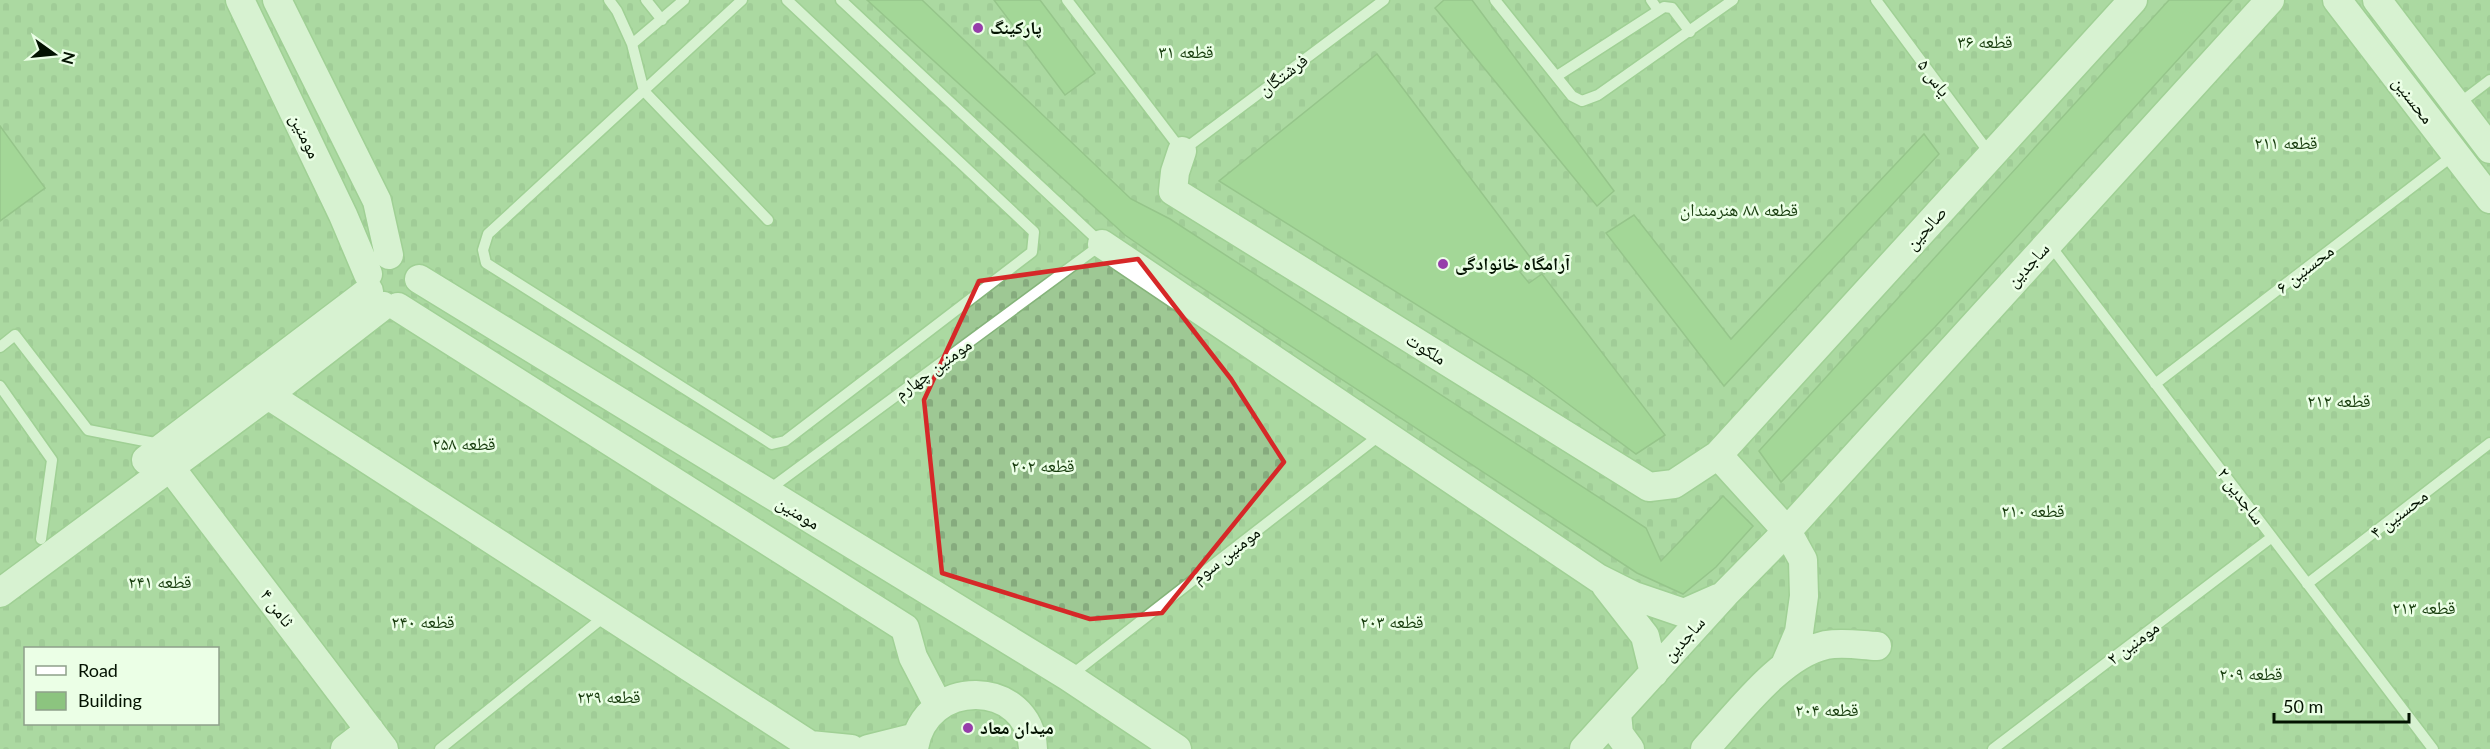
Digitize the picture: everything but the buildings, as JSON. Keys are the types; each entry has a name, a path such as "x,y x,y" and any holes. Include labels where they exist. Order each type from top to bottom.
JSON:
{"street":[{"name":"مومنین","path":"240,0 379,294"},
{"name":"مومنین","path":"277,0 377,201 389,255"},
{"name":"صالحین","path":"1718,456 2133,0"},
{"name":"ساجدین","path":"1584,749 1725,594 1787,531 2271,0"},
{"name":"محسنین","path":"2337,0 2490,199"},
{"name":"محسنین","path":"2377,0 2490,150"},
{"name":"ملکوت","path":"1182,151 1173,191 1649,487 1674,484 1718,456"},
{"path":"343,215 377,201"},
{"path":"1102,244 1598,578 1634,596 1684,613 1725,594"},
{"path":"0,592 168,456 379,294 411,300 416,294 419,279 410,261 397,255 389,255 376,261 379,294"},
{"name":"مومنین","path":"419,279 764,493 1069,677 1177,749"},
{"path":"0,563 3,567 41,539 168,456 268,395 379,294"},
{"path":"379,294 905,628 913,657 938,705"},
{"path":"268,395 810,745 851,749"},
{"name":"ثامن ۴","path":"168,456 377,740"},
{"path":"1706,749 1785,665 1799,632 1804,596 1803,560 1787,531 1718,456"},
{"path":"1598,578 1645,636 1654,673"},
{"path":"1785,665 1824,646 1843,643 1876,646"},
{"path":"868,749 915,743 924,719 938,705 956,696 976,694 996,698 1013,708 1025,723 1033,749"},
{"path":"1617,713 1619,734 1630,749"},
{"path":"345,749 377,740"}],"lane":[{"path":"609,0 617,11 632,44 644,91 768,220"},
{"path":"646,0 662,20"},
{"path":"632,44 684,0"},
{"path":"742,0 488,234 483,250 486,263 772,444 785,441 1032,252 1034,232 787,0"},
{"path":"841,0 1102,244"},
{"path":"1067,0 1182,151"},
{"name":"فرشتگان","path":"1182,151 1384,0"},
{"path":"1652,0 1659,10"},
{"path":"1498,1 1577,100 1592,98 1733,0"},
{"name":"یاس ۵","path":"1876,0 1992,157"},
{"path":"1557,76 1668,6 1690,32"},
{"path":"2456,105 2490,80"},
{"name":"محسنین ۶","path":"2155,384 2455,154"},
{"name":"ساجدین ۲","path":"2048,243 2433,749"},
{"name":"مومنین چهارم","path":"764,493 1102,244"},
{"path":"0,347 15,335 88,430 168,456"},
{"path":"0,386 52,460 41,539"},
{"name":"مومنین سوم","path":"1069,677 1383,433"},
{"name":"محسنین ۴","path":"2307,584 2490,443"},
{"name":"مومنین ۲","path":"1993,749 2272,537"},
{"path":"440,749 607,615"}],"highlighted area":[{"path":"1138,259 1231,379 1284,462 1162,613 1090,619 942,573 924,400 979,281"}],"green space":[{"path":"0,0 2490,0 2490,749 0,749"}],"place":[{"name":"پارکینگ","path":"978,28"},
{"name":"آرامگاه خانوادگی","path":"1443,264"},
{"name":"میدان معاد","path":"968,728"}],"park label":[{"name":"قطعه ۳۶","path":"1985,42"},
{"name":"قطعه ۳۱","path":"1186,52"},
{"name":"قطعه ۲۱۱","path":"2286,143"},
{"name":"قطعه ۸۸ هنرمندان","path":"1739,210"},
{"name":"قطعه ۲۱۲","path":"2339,401"},
{"name":"قطعه ۲۵۸","path":"464,444"},
{"name":"قطعه ۲۰۲","path":"1043,466"},
{"name":"قطعه ۲۱۰","path":"2033,511"},
{"name":"قطعه ۲۴۱","path":"160,582"},
{"name":"قطعه ۲۱۳","path":"2424,608"},
{"name":"قطعه ۲۴۰","path":"423,622"},
{"name":"قطعه ۲۰۳","path":"1392,622"},
{"name":"قطعه ۲۰۹","path":"2251,674"},
{"name":"قطعه ۲۳۹","path":"609,697"},
{"name":"قطعه ۲۰۴","path":"1827,710"}]}
